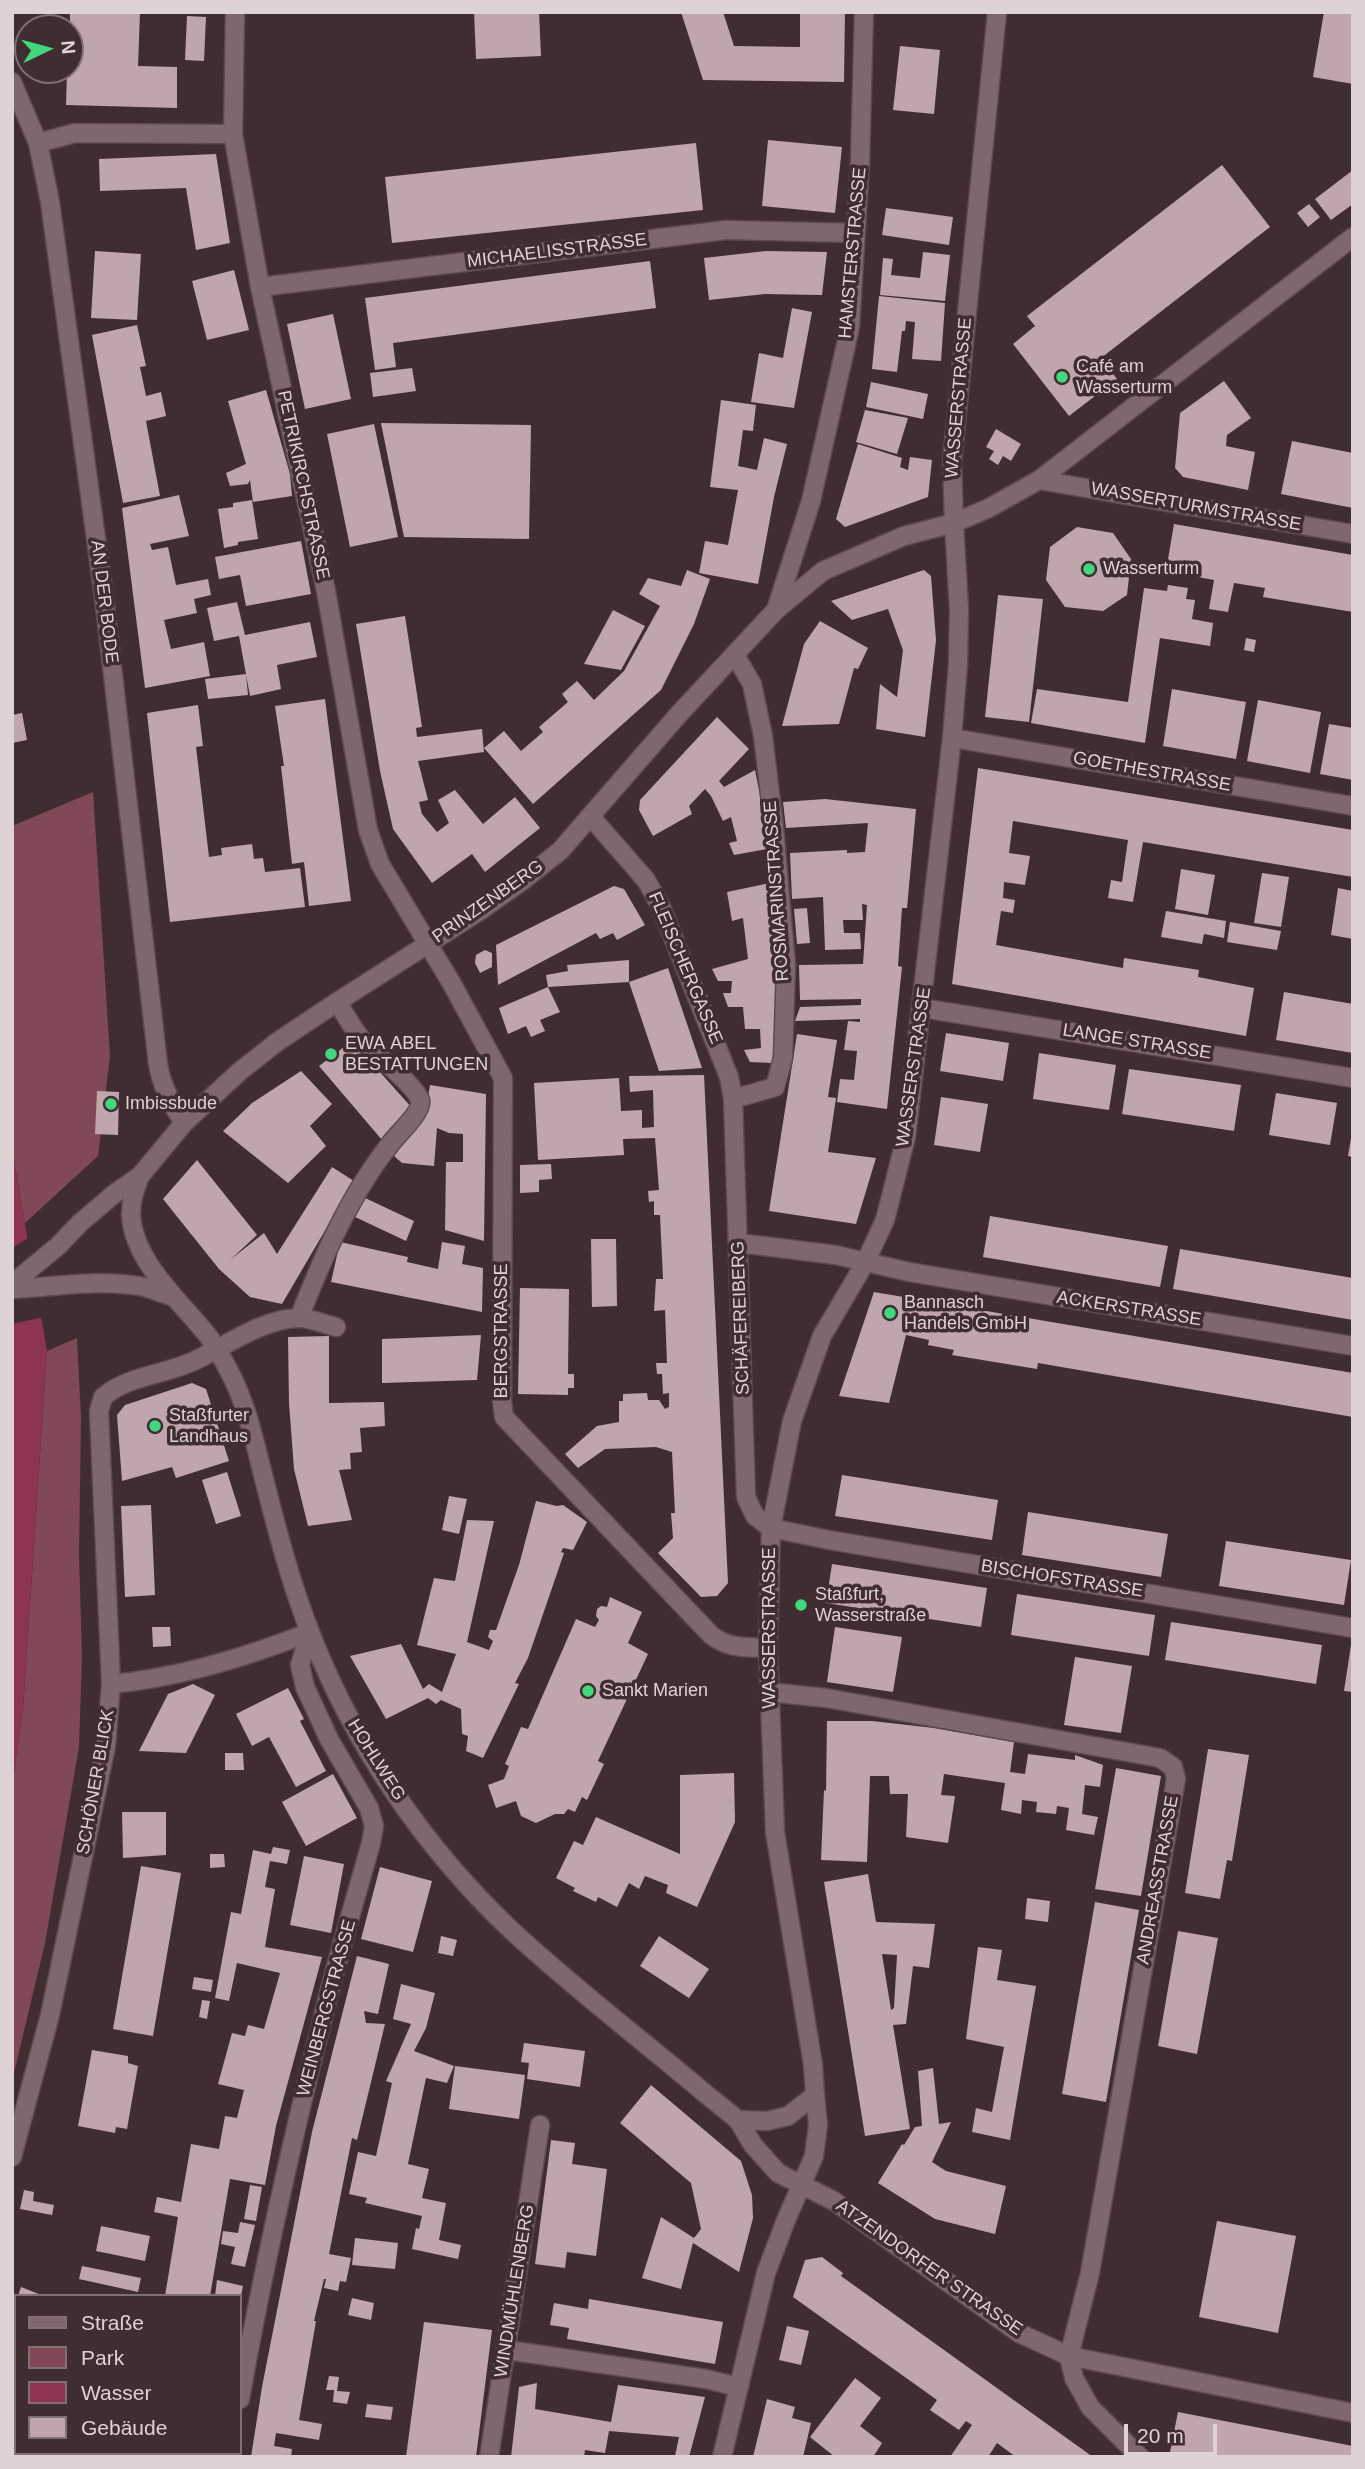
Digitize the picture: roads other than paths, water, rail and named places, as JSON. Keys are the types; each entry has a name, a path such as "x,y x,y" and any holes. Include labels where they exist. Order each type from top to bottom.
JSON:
{"street":[{"name":"PETRIKIRCHSTRASSE","path":"235,12 233,134 260,287 326,591 368,830 380,864 428,944"},
{"name":"HAMSTERSTRASSE","path":"776,610 811,501 850,327 860,162 864,12"},
{"name":"WASSERSTRASSE","path":"722,2457 766,2273 814,2156 818,2125 813,2065 775,1832 768,1648 771,1528 792,1422 822,1336 885,1220 906,1137 952,738 958,664 959,610 952,462 997,12"},
{"name":"AN DER BODE","path":"12,82 38,143 50,202 104,597 158,1064 161,1083 184,1123"},
{"path":"38,143 75,133 233,134"},
{"name":"MICHAELISSTRASSE","path":"260,287 726,230 855,233"},
{"name":"PRINZENBERG","path":"12,1286 89,1215 140,1176 184,1123 239,1072 277,1042 522,881 560,851 679,714 776,610 823,571 904,536 954,523 989,508 1039,480 1353,237"},
{"name":"WASSERTURMSTRASSE","path":"1039,480 1353,534"},
{"name":"ROSMARINSTRASSE","path":"733,1099 775,1087 783,1058 786,965 774,827 762,736 752,684 735,655"},
{"name":"GOETHESTRASSE","path":"952,738 1353,806"},
{"name":"FLEISCHERGASSE","path":"590,816 646,880 661,906 723,1059 733,1099"},
{"name":"BERGSTRASSE","path":"428,944 503,1079 504,1418 721,1643 733,1647 768,1648"},
{"path":"299,1318 317,1272 362,1185 390,1144 419,1109 420,1100 413,1090 364,1042 337,1002"},
{"name":"LANGE STRASSE","path":"922,1008 1353,1078"},
{"name":"SCHÄFEREIBERG","path":"733,1099 746,1497 755,1516 771,1528"},
{"name":"HOHLWEG","path":"140,1176 132,1199 133,1228 139,1244 171,1296 187,1310 216,1348 228,1369 246,1411 284,1552 310,1632 333,1687 395,1793 445,1860 519,1937 738,2120"},
{"name":"ACKERSTRASSE","path":"738,1243 836,1255 864,1263 1353,1346"},
{"name":"HOHLWEG","path":"12,1286 116,1283 171,1296"},
{"path":"216,1348 243,1334 299,1318 336,1327"},
{"name":"SCHÖNER BLICK","path":"12,2157 50,2015 106,1746 111,1684 99,1411 103,1397 125,1383 183,1365 216,1348"},
{"name":"BISCHOFSTRASSE","path":"771,1528 829,1541 1353,1628"},
{"path":"111,1684 214,1664 310,1632"},
{"name":"WEINBERGSTRASSE","path":"242,2389 267,2258 309,2073 371,1843 373,1826 364,1799 329,1739 308,1694 300,1665 310,1632"},
{"name":"ANDREASSTRASSE","path":"769,1692 826,1698 1146,1756 1160,1759 1173,1767 1176,1779 1090,2273 1069,2356"},
{"path":"738,2120 767,2121 788,2116 815,2095"},
{"name":"ATZENDORFER STRASSE","path":"738,2120 753,2145 778,2173 834,2201 1019,2333 1069,2356 1353,2413"},
{"name":"WINDMÜHLENBERG","path":"489,2457 540,2126"},
{"path":"507,2350 706,2379 739,2387"},
{"path":"1069,2356 1074,2378 1090,2407 1140,2457"}],"water":[{"path":"12,1149 47,1351 23,1709 12,1787"}],"place":[{"name":"Café am Wasserturm","path":"1062,377"},
{"name":"Wasserturm","path":"1089,569"},
{"name":"EWA ABEL BESTATTUNGEN","path":"331,1054"},
{"name":"Imbissbude","path":"111,1104"},
{"name":"Bannasch Handels GmbH","path":"890,1313"},
{"name":"Staßfurter Landhaus","path":"155,1426"},
{"name":"Staßfurt, Wasserstraße","path":"801,1605"},
{"name":"Sankt Marien","path":"588,1691"}]}
